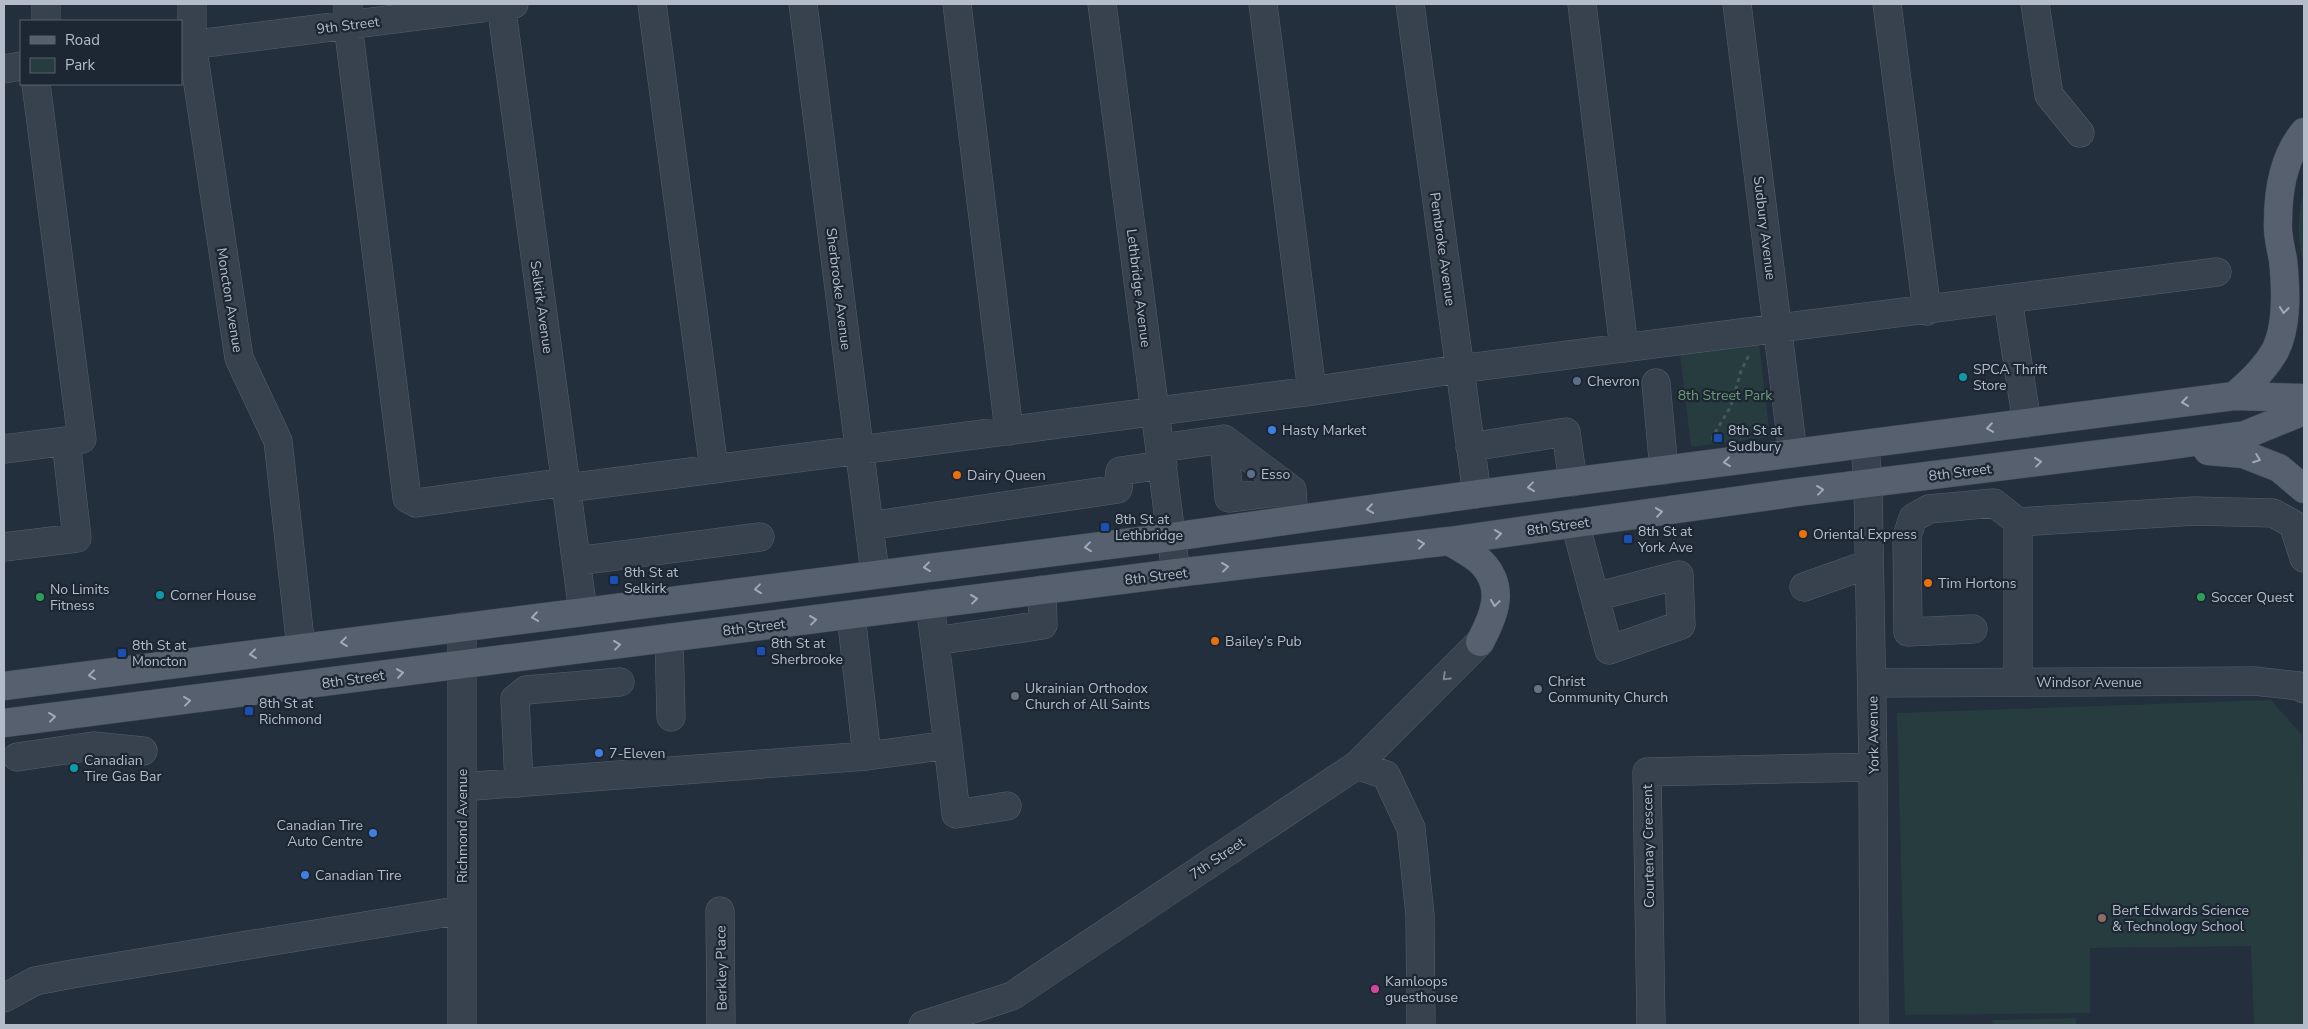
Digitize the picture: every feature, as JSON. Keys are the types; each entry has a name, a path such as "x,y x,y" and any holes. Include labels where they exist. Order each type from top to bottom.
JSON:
{"main road":[{"path":"2234,396 2253,381 2276,349 2283,326 2285,301 2283,261 2277,223 2281,181 2296,142 2304,132"},
{"path":"2283,261 2304,292"},
{"path":"4,686 875,573 1172,537 1477,494 2234,396 2304,398"},
{"name":"8th Street","path":"4,723 1176,573 1449,541 1868,484 2157,448 2245,436 2304,411"},
{"path":"2157,448 2243,454 2279,468 2304,490"},
{"path":"1449,541 1481,562 1493,577 1496,593 1493,618 1480,642"}],"street":[{"path":"46,4 46,20"},
{"name":"Moncton Avenue","path":"192,4 187,45 239,358 278,440 301,648"},
{"name":"9th Street","path":"187,45 348,14 505,4"},
{"name":"Selkirk Avenue","path":"505,4 566,485 584,611"},
{"path":"652,4 714,469"},
{"name":"Sherbrooke Avenue","path":"803,4 875,573"},
{"path":"957,4 1009,431"},
{"name":"Lethbridge Avenue","path":"1102,4 1176,573"},
{"path":"1263,4 1312,391"},
{"name":"Pembroke Avenue","path":"1410,4 1477,494"},
{"path":"1582,4 1624,348"},
{"name":"Sudbury Avenue","path":"1737,4 1765,330 1793,453"},
{"path":"1887,4 1926,311"},
{"path":"2034,4 2049,95 2080,133"},
{"path":"348,14 407,498 416,503 860,451 1312,391 1459,369 1926,311 2217,272"},
{"path":"4,69 20,66"},
{"path":"4,449 82,439 36,85"},
{"path":"2008,300 2028,424"},
{"path":"1656,383 1664,470"},
{"path":"1470,447 1566,432 1573,482"},
{"path":"869,526 1118,489 1120,471 1224,438"},
{"path":"1224,438 1292,490 1294,519"},
{"path":"1224,438 1229,498 1292,490"},
{"path":"4,547 77,538 66,441"},
{"name":"York Avenue","path":"1865,445 1868,484 1872,683 1874,1025"},
{"path":"1973,628 1908,632 1907,536 1913,518 1929,509 1994,503 2018,522 2195,511 2273,512 2293,524 2304,558"},
{"path":"2018,522 2018,682"},
{"path":"1575,524 1595,597"},
{"path":"577,561 760,537"},
{"path":"1804,587 1869,564"},
{"path":"935,642 1043,625 1042,590"},
{"path":"930,604 956,814 1007,806"},
{"path":"851,615 867,756"},
{"name":"Richmond Avenue","path":"462,627 462,1025"},
{"path":"669,638 672,718"},
{"name":"7th Street","path":"923,1025 1012,996 1357,764 1480,642"},
{"path":"568,651 571,686"},
{"name":"Windsor Avenue","path":"1872,683 2254,681 2299,686 2304,689"},
{"path":"520,783 515,699 526,690 620,682"},
{"path":"462,787 867,756 948,745"},
{"path":"16,757 93,746 143,751"},
{"path":"1357,764 1386,775 1411,828 1420,915 1421,1025"},
{"name":"Courtenay Crescent","path":"1650,1025 1648,772 1873,767"},
{"path":"4,998 35,981 462,910"},
{"name":"Berkley Place","path":"720,911 721,1025"}],"path":[{"path":"1714,464 1713,436 1731,406 1741,371 1752,349 1765,330"}],"green space":[{"path":"2304,191 2304,265 2299,228"},
{"name":"8th Street Park","path":"1759,343 1770,437 1691,447 1680,353"},
{"name":"Bert Edwards Science & Technology School","path":"2271,700 2302,735 2304,1025 2254,1025 2251,946 2090,948 2090,1013 1905,1015 1897,713"},
{"path":"2076,1018 2076,1025 1993,1025 1992,1020"}],"place":[{"name":"SPCA Thrift Store","path":"1963,377"},
{"name":"Chevron","path":"1577,381"},
{"name":"Hasty Market","path":"1272,430"},
{"name":"8th St at Sudbury","path":"1718,438"},
{"name":"Esso","path":"1251,474"},
{"name":"Dairy Queen","path":"957,475"},
{"name":"8th St at Lethbridge","path":"1105,527"},
{"name":"Oriental Express","path":"1803,534"},
{"name":"8th St at York Ave","path":"1628,539"},
{"name":"8th St at Selkirk","path":"614,580"},
{"name":"Tim Hortons","path":"1928,583"},
{"name":"Corner House","path":"160,595"},
{"name":"No Limits Fitness","path":"40,597"},
{"name":"Soccer Quest","path":"2201,597"},
{"name":"Bailey’s Pub","path":"1215,641"},
{"name":"8th St at Sherbrooke","path":"761,651"},
{"name":"8th St at Moncton","path":"122,653"},
{"name":"Christ Community Church","path":"1538,689"},
{"name":"Ukrainian Orthodox Church of All Saints","path":"1015,696"},
{"name":"8th St at Richmond","path":"249,711"},
{"name":"7-Eleven","path":"599,753"},
{"name":"Canadian Tire Gas Bar","path":"74,768"},
{"name":"Canadian Tire Auto Centre","path":"373,833"},
{"name":"Canadian Tire","path":"305,875"},
{"name":"Bert Edwards Science & Technology School","path":"2102,918"},
{"name":"Kamloops guesthouse","path":"1375,989"}]}
